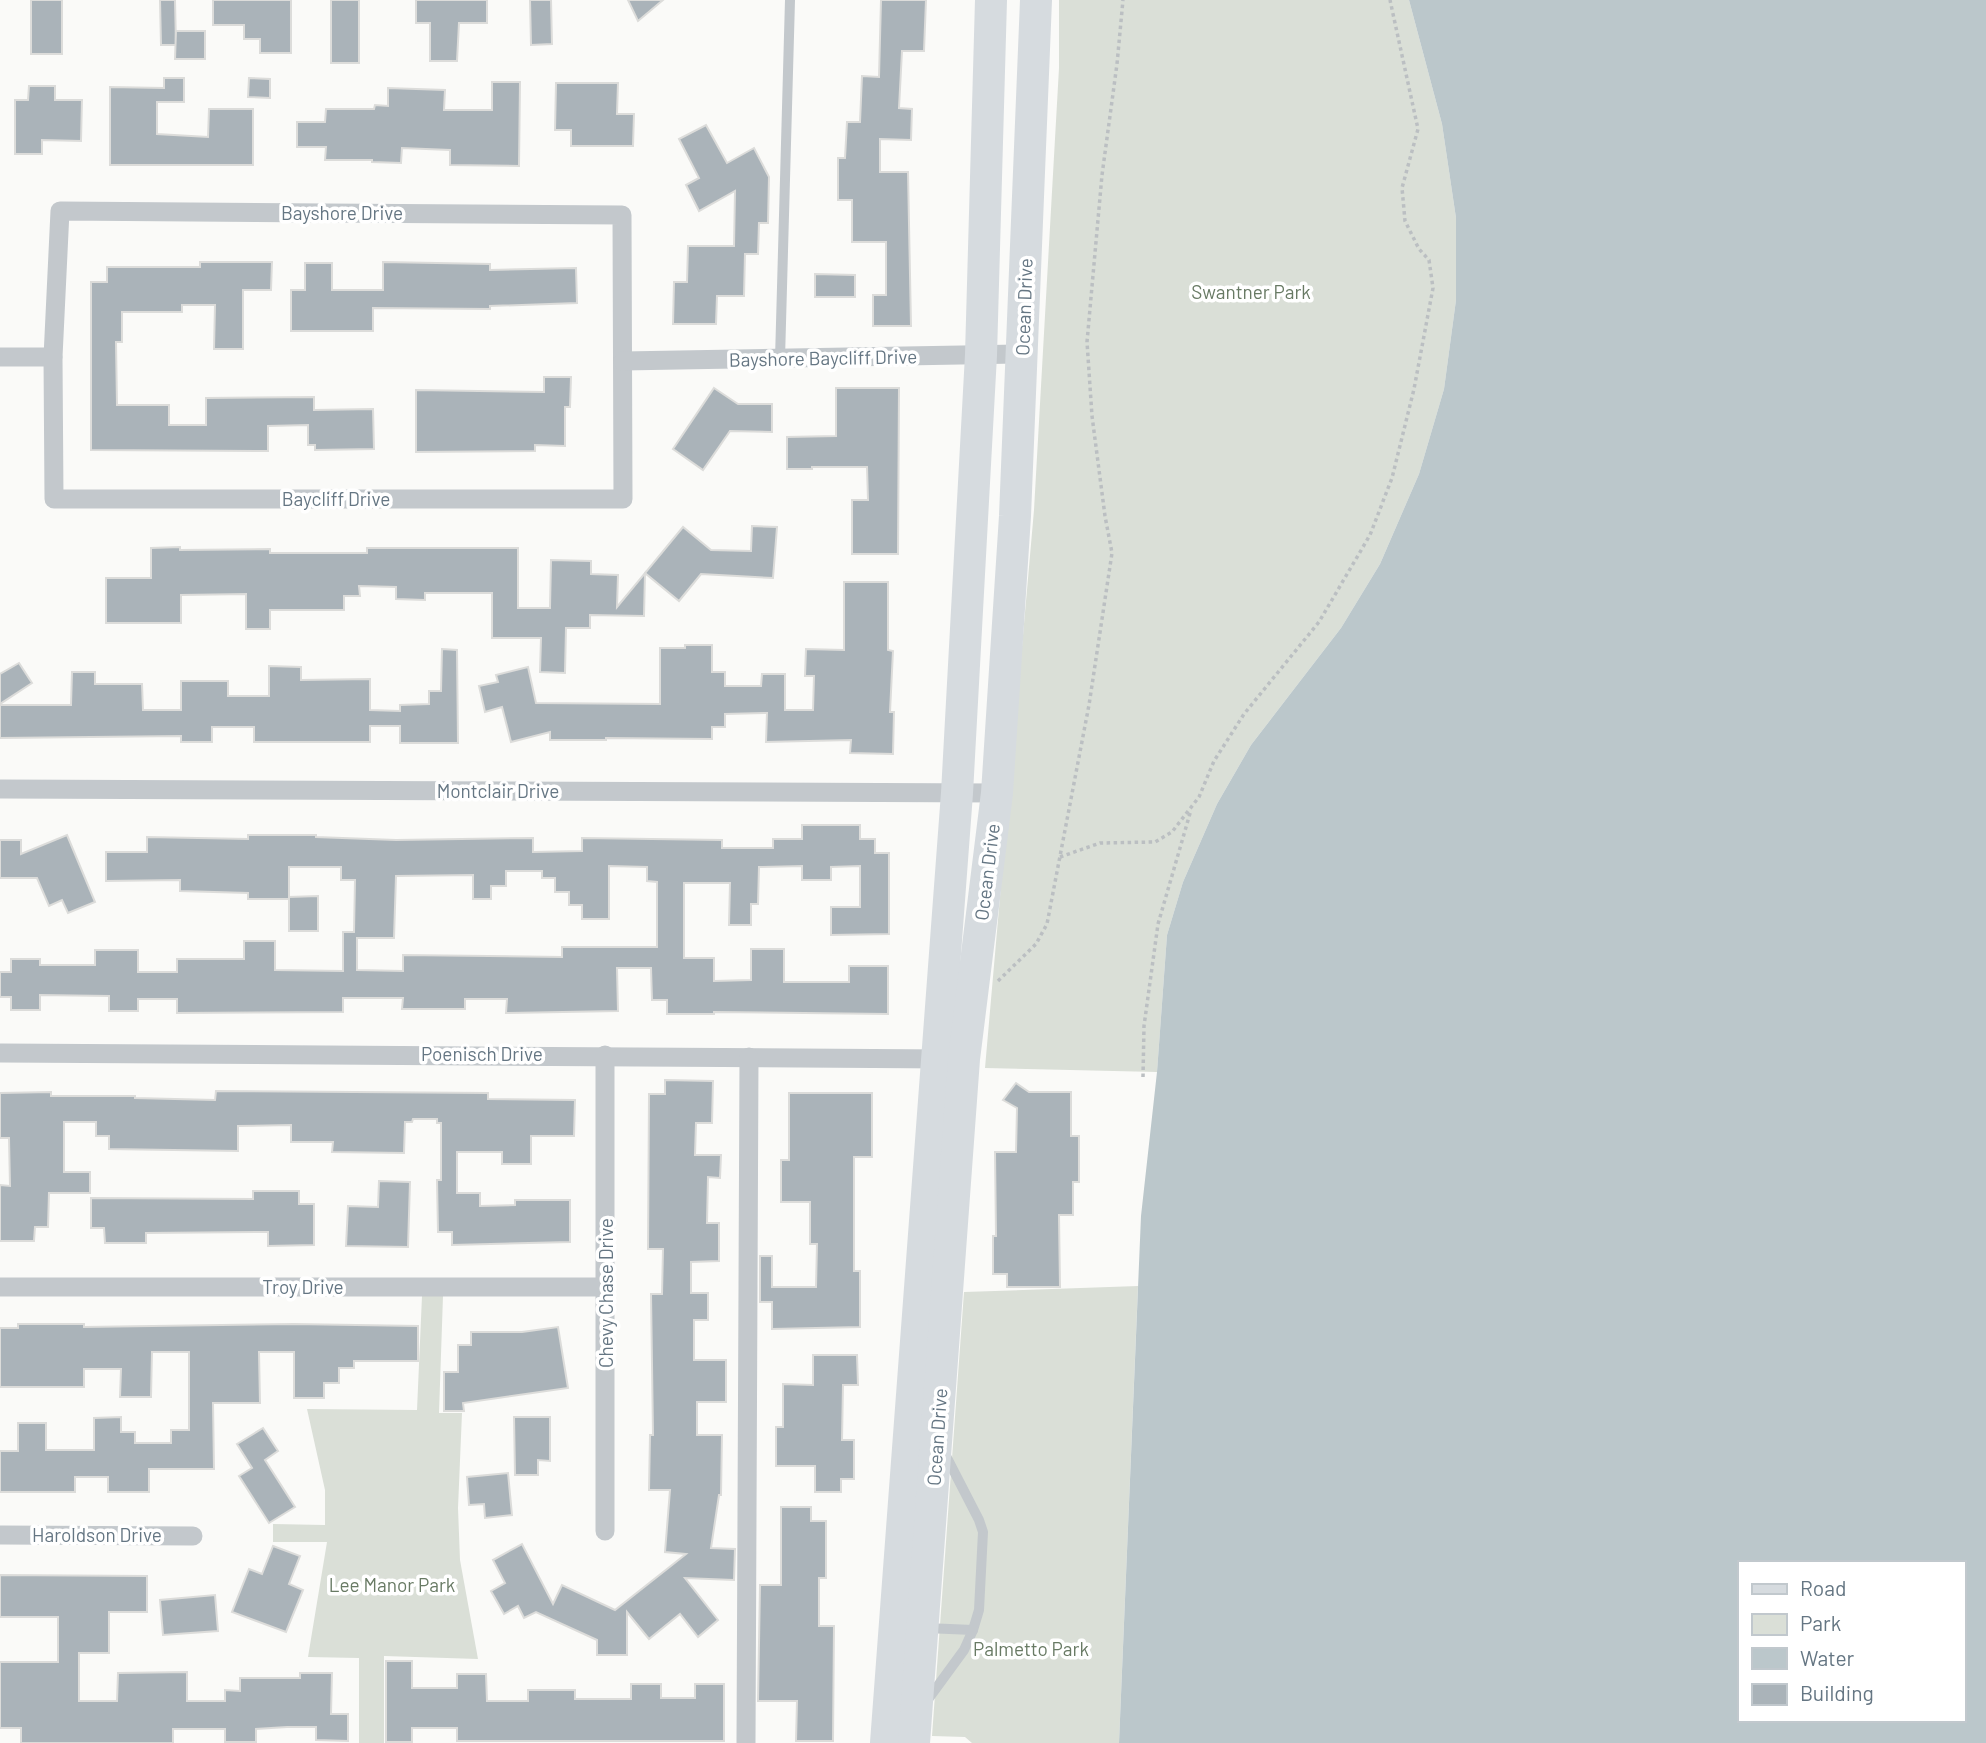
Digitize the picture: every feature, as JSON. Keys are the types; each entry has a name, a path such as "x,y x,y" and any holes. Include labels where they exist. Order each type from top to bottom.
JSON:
{"main road":[{"name":"Ocean Drive","path":"915,1730 914,1613 950,1059 957,793 981,355 991,0"},
{"name":"Ocean Drive","path":"950,1059 996,793 1023,354 1036,0"},
{"path":"967,604 1009,604"},
{"name":"Ocean Drive","path":"886,1743 914,1613 937,1437 936,1247"}],"street":[{"name":"Bayshore Drive","path":"53,357 60,211 622,215 623,361"},
{"name":"Bayshore Baycliff Drive","path":"623,361 1023,354"},
{"path":"0,357 53,357"},
{"name":"Baycliff Drive","path":"53,357 54,499 623,499 623,361"},
{"name":"Montclair Drive","path":"0,789 996,793"},
{"name":"Poenisch Drive","path":"0,1052 950,1059"},
{"name":"Chevy Chase Drive","path":"605,1055 605,1531"},
{"path":"746,1743 748,1057"},
{"name":"Troy Drive","path":"0,1287 606,1287"},
{"name":"Haroldson Drive","path":"0,1535 193,1536"}],"lane":[{"path":"780,359 790,0"},
{"path":"915,1730 964,1650 979,1610 983,1532 937,1437"},
{"path":"914,1613 973,1630"}],"path":[{"path":"998,982 1036,944 1047,924 1089,705 1112,553 1092,416 1087,342 1102,175 1123,0"},
{"path":"1060,858 1100,843 1155,842 1172,832 1199,797 1214,761 1244,714 1319,622 1370,535 1392,478 1414,389 1433,288 1429,260 1419,249 1405,220 1402,188 1419,129 1390,0"},
{"path":"1143,1077 1144,1026 1158,923 1191,807"}],"green space":[{"name":"Swantner Park","path":"1059,0 1409,0 1442,124 1456,218 1456,300 1444,389 1419,474 1380,564 1341,628 1251,745 1217,804 1183,882 1167,935 1157,1072 985,1068 1034,510 1059,68"},
{"name":"Palmetto Park","path":"1138,1286 1119,1743 972,1743 965,1737 932,1736 964,1292"},
{"name":"Lee Manor Park","path":"422,1296 443,1296 439,1413 462,1413 458,1508 460,1560 478,1659 384,1656 384,1743 359,1743 359,1658 308,1657 327,1542 273,1542 273,1524 325,1525 325,1490 307,1409 417,1410"}],"water":[{"path":"1409,0 1986,0 1986,1743 1119,1743 1141,1216 1157,1072 1167,935 1183,882 1217,804 1251,745 1341,628 1380,564 1419,474 1444,389 1456,300 1456,218 1442,124"}],"building":[{"path":"31,0 62,0 62,54 31,54"},
{"path":"160,0 175,0 176,45 161,45"},
{"path":"213,0 291,0 291,53 260,53 260,39 244,39 244,25 213,25"},
{"path":"331,0 359,0 359,63 331,63"},
{"path":"416,0 487,0 487,23 459,23 457,61 430,61 430,23 416,23"},
{"path":"530,0 551,0 552,44 531,45"},
{"path":"628,0 663,0 638,21"},
{"path":"881,0 926,0 924,51 902,51 899,108 912,109 911,140 880,139 880,172 908,172 911,326 873,326 873,295 886,295 886,242 852,242 852,200 838,200 838,158 845,158 847,122 860,122 862,76 879,77"},
{"path":"176,31 205,31 205,59 175,59"},
{"path":"164,78 184,78 184,102 157,102 157,134 208,137 209,109 253,109 253,165 110,165 110,87 164,88"},
{"path":"249,78 270,79 270,98 248,97"},
{"path":"492,82 520,82 519,166 450,165 450,150 402,148 401,163 325,160 326,147 297,147 297,122 325,122 326,109 374,109 375,105 388,106 388,88 445,90 444,110 492,110"},
{"path":"556,83 618,83 617,114 634,114 633,146 571,146 571,130 555,130"},
{"path":"29,86 55,86 55,100 82,100 81,141 42,140 42,154 15,154 15,100 28,100"},
{"path":"706,125 727,163 754,148 769,177 768,223 759,223 758,254 745,254 744,296 717,296 716,324 673,324 674,282 687,282 688,246 734,246 735,191 699,211 686,185 699,178 679,139"},
{"path":"200,262 272,262 271,290 243,290 243,349 214,349 215,305 182,305 182,312 122,312 122,342 116,342 117,405 169,405 169,425 206,425 206,398 314,397 314,410 373,409 374,449 315,450 315,445 308,445 308,425 268,426 268,451 91,450 91,282 107,282 107,267 200,267"},
{"path":"383,262 490,264 490,270 576,268 577,303 490,306 490,309 373,308 373,331 291,331 291,290 305,290 305,263 332,263 332,290 383,290"},
{"path":"815,274 855,275 855,297 815,297"},
{"path":"544,377 571,377 570,407 565,407 565,446 535,445 535,451 416,452 416,390 544,392"},
{"path":"714,388 738,404 772,404 772,432 730,431 703,470 673,449"},
{"path":"836,388 899,388 898,554 852,554 852,500 868,500 867,467 787,469 787,437 836,436"},
{"path":"752,526 777,527 773,578 701,574 679,601 645,573 683,527 711,550 751,551"},
{"path":"180,547 180,550 270,549 270,553 367,553 367,548 518,548 518,608 550,608 551,560 591,561 591,574 618,575 617,607 645,573 644,616 590,615 590,628 566,628 565,673 540,672 541,638 492,638 492,593 425,593 425,600 396,599 396,587 359,586 360,596 344,596 344,610 270,610 270,629 246,629 246,594 181,595 181,623 106,623 106,578 151,578 151,548"},
{"path":"844,582 888,582 888,650 893,651 890,712 894,712 893,754 850,753 851,740 766,742 767,713 725,714 725,727 712,727 712,739 550,740 550,732 511,742 502,707 485,712 479,686 498,682 496,675 528,667 536,703 660,704 660,648 685,648 685,645 712,645 712,672 725,672 725,686 761,686 762,674 785,674 785,710 813,710 814,676 805,676 806,649 844,650"},
{"path":"442,649 457,650 458,743 400,743 400,726 370,726 370,742 254,742 254,727 212,727 212,742 181,742 181,736 0,738 0,705 71,705 72,672 95,672 95,684 142,684 143,710 181,710 181,681 228,681 228,696 269,696 269,666 301,667 301,680 370,679 370,710 400,711 400,705 429,704 429,691 441,691"},
{"path":"19,663 32,683 0,704 0,674"},
{"path":"802,825 860,825 860,839 875,839 875,853 889,853 889,934 831,935 831,907 860,907 860,866 831,867 831,880 802,880 802,866 759,867 758,904 751,904 751,925 729,925 730,883 684,883 684,958 714,958 714,981 751,980 751,949 784,949 784,982 849,982 849,966 888,966 888,1014 667,1014 667,1000 652,1000 651,968 617,968 618,1011 506,1013 507,999 465,999 465,1009 402,1009 403,998 343,998 343,1012 177,1013 177,999 138,999 138,1011 109,1011 109,996 40,995 40,1010 11,1010 11,997 0,997 0,972 11,972 11,959 40,959 40,965 95,965 95,950 138,950 138,972 177,972 177,959 244,959 244,941 275,941 275,970 343,971 343,932 354,932 355,880 341,880 341,867 289,867 289,899 248,899 248,893 180,891 180,880 106,881 106,852 147,852 147,837 248,839 248,835 316,835 396,840 533,838 533,852 582,851 582,838 722,840 722,848 773,848 773,839 802,839","holes":["609,866 647,867 647,881 657,882 657,947 562,947 562,957 403,955 403,971 357,970 357,938 394,938 396,876 473,875 473,899 491,899 491,886 506,886 506,871 542,871 542,878 555,878 555,892 569,892 569,905 582,905 582,919 609,919"]},
{"path":"67,835 95,902 68,913 62,900 49,906 37,878 0,878 0,840 21,840 21,854"},
{"path":"318,896 318,931 289,931 289,897"},
{"path":"665,1080 713,1081 712,1123 696,1123 695,1155 721,1155 720,1178 708,1177 707,1223 719,1223 719,1261 691,1262 691,1293 708,1293 708,1320 694,1320 694,1360 726,1360 726,1402 697,1402 697,1435 722,1435 721,1495 711,1548 735,1549 734,1580 685,1578 718,1620 698,1637 680,1614 649,1639 627,1612 627,1655 597,1655 597,1640 536,1612 524,1618 518,1606 504,1614 491,1591 505,1583 493,1560 522,1544 553,1604 562,1585 615,1610 686,1554 665,1552 670,1490 649,1490 650,1435 653,1435 651,1294 662,1294 663,1249 648,1249 649,1094 665,1094"},
{"path":"1016,1083 1029,1092 1071,1092 1071,1136 1079,1136 1079,1182 1073,1182 1073,1215 1059,1215 1060,1287 1007,1287 1007,1274 993,1274 993,1236 996,1236 995,1152 1016,1152 1017,1108 1003,1100"},
{"path":"216,1091 488,1093 488,1099 575,1100 574,1136 531,1136 531,1164 502,1164 502,1152 457,1152 457,1193 480,1193 480,1206 515,1205 515,1200 570,1200 570,1242 452,1245 452,1232 438,1232 437,1180 441,1180 441,1123 437,1123 437,1119 413,1119 412,1122 405,1122 404,1153 332,1152 333,1142 291,1142 291,1125 238,1126 238,1151 109,1149 109,1136 96,1136 96,1122 64,1122 64,1172 90,1172 90,1193 49,1193 48,1227 35,1227 34,1241 0,1241 0,1185 10,1186 9,1138 0,1138 0,1093 51,1092 51,1096 215,1100"},
{"path":"789,1093 872,1093 872,1157 854,1157 854,1271 860,1271 860,1327 772,1329 772,1302 760,1302 760,1256 772,1256 772,1287 816,1287 817,1244 810,1244 810,1202 781,1202 781,1160 789,1160"},
{"path":"379,1181 410,1182 408,1247 346,1246 348,1206 378,1207"},
{"path":"253,1191 299,1191 299,1204 314,1204 314,1245 268,1246 268,1232 146,1233 146,1243 105,1243 104,1228 91,1228 91,1198 253,1199"},
{"path":"18,1324 84,1324 84,1327 294,1324 418,1326 418,1361 354,1361 354,1368 339,1368 339,1383 324,1383 324,1398 294,1398 294,1352 259,1352 260,1403 213,1403 214,1469 149,1469 149,1492 108,1492 108,1477 75,1477 75,1492 0,1492 0,1451 18,1451 18,1423 46,1423 46,1450 94,1450 94,1418 121,1417 121,1432 135,1432 135,1443 171,1443 171,1430 189,1430 189,1352 152,1352 151,1397 120,1397 121,1369 84,1369 84,1387 0,1387 0,1328 18,1328"},
{"path":"558,1327 568,1388 463,1403 464,1411 444,1411 444,1372 458,1372 458,1345 471,1345 471,1332 522,1332"},
{"path":"813,1355 857,1355 858,1385 843,1385 842,1440 854,1440 854,1479 841,1479 841,1492 815,1492 815,1466 776,1466 776,1427 783,1427 783,1384 813,1385"},
{"path":"514,1417 550,1417 550,1461 538,1460 538,1475 515,1475"},
{"path":"263,1428 278,1451 265,1460 295,1507 269,1523 239,1476 252,1468 237,1444"},
{"path":"508,1473 512,1515 485,1518 484,1504 469,1505 467,1477"},
{"path":"781,1507 811,1507 811,1521 826,1521 826,1578 819,1578 819,1626 834,1626 833,1741 796,1741 797,1701 758,1701 760,1585 781,1585"},
{"path":"273,1546 300,1556 289,1584 303,1590 286,1632 232,1612 249,1569 262,1574"},
{"path":"0,1575 147,1576 147,1612 109,1612 109,1653 79,1653 79,1701 117,1701 118,1673 187,1672 187,1701 225,1701 225,1690 240,1691 240,1678 300,1678 300,1673 332,1673 331,1714 348,1714 348,1741 316,1740 316,1727 287,1727 256,1729 256,1742 225,1742 225,1729 173,1729 173,1743 21,1743 21,1728 0,1728 0,1662 58,1662 58,1617 0,1617"},
{"path":"215,1595 218,1631 163,1635 160,1600"},
{"path":"386,1661 412,1661 412,1688 457,1688 457,1674 486,1674 487,1701 528,1701 528,1690 575,1690 575,1699 631,1699 631,1684 661,1684 661,1698 695,1698 695,1684 724,1684 724,1741 457,1741 457,1728 412,1728 412,1742 386,1742"}]}
